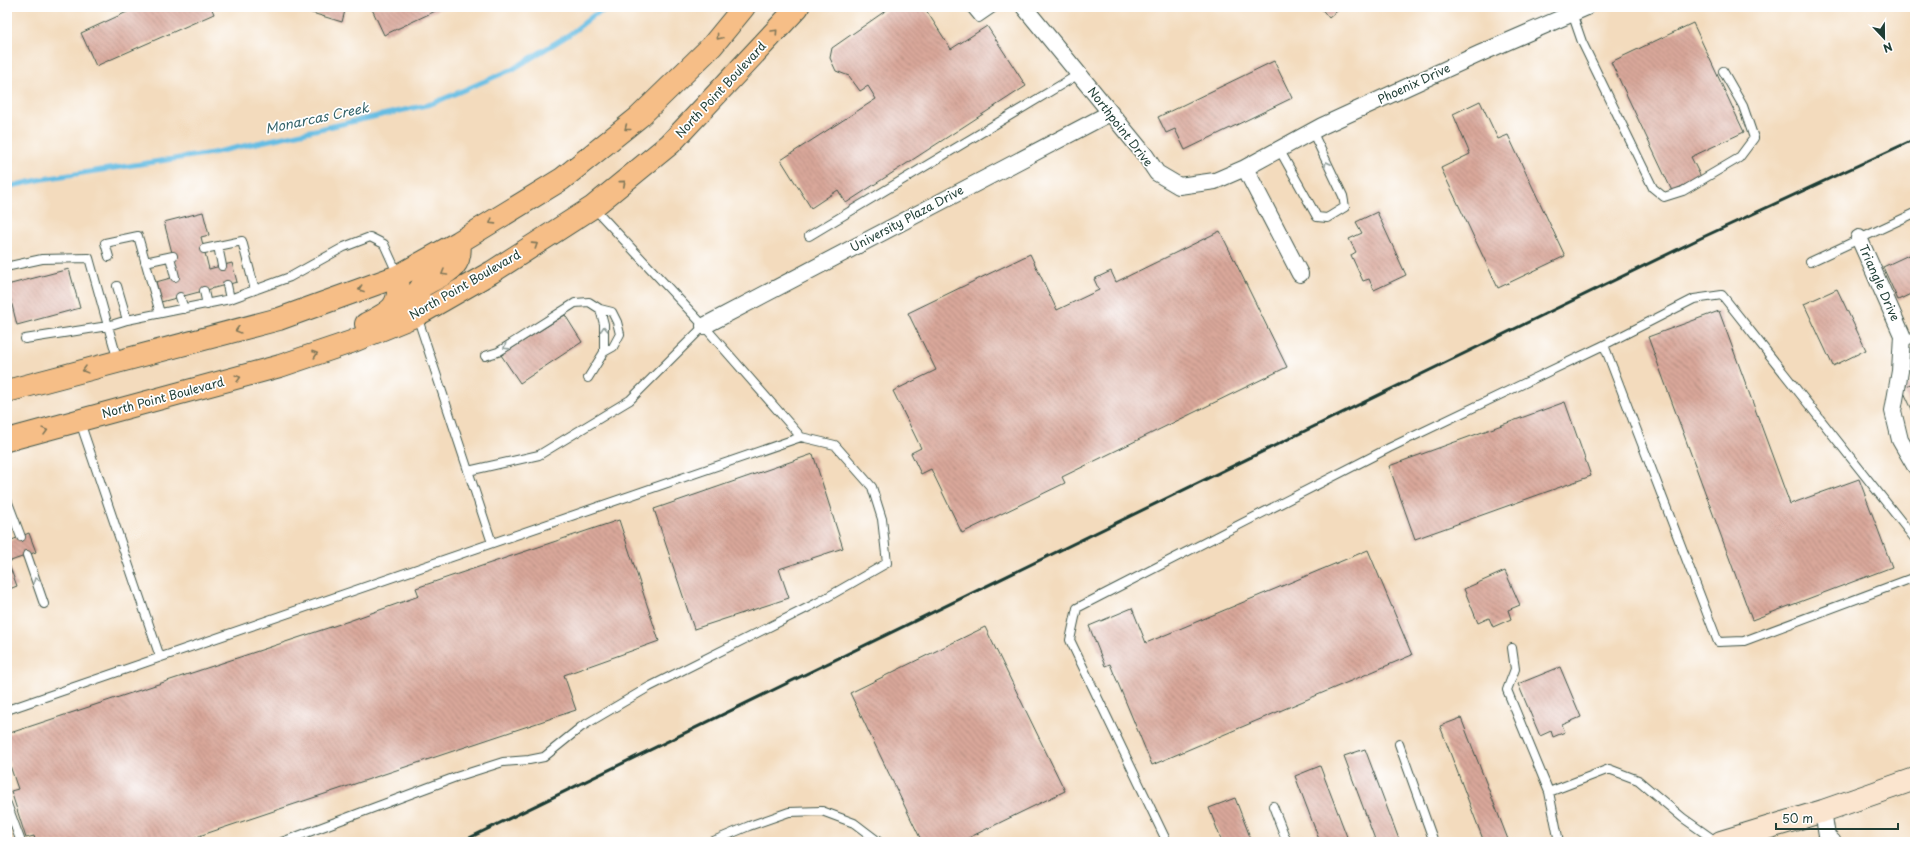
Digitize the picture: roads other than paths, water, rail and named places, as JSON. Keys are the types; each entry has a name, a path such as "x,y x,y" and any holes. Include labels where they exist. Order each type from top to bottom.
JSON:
{"main road":[{"path":"7,391 279,319 398,276 459,242 562,179 640,117 712,46 744,7"},
{"name":"North Point Boulevard","path":"7,440 280,366 351,342 417,315 492,272 593,207 670,144 796,8"},
{"path":"417,315 416,297 418,291 422,286 454,268 458,262 461,252 459,242"},
{"path":"351,342 352,335 357,328 387,314 396,305 400,294 398,276"},
{"path":"1721,842 1823,812 1915,779"}],"street":[{"name":"Northpoint Drive","path":"1024,7 1145,155 1156,173 1179,186 1216,180 1245,168"},
{"name":"Phoenix Drive","path":"1245,168 1312,131 1587,7"},
{"name":"University Plaza Drive","path":"704,326 1110,113"},
{"path":"1245,168 1300,274"},
{"name":"Triangle Drive","path":"1859,238 1902,335 1909,340 1900,371 1893,411 1900,440 1915,466"},
{"path":"1823,812 1828,840"}],"lane":[{"path":"970,7 979,18 995,7"},
{"path":"1572,13 1582,42 1654,188 1664,197 1683,191 1739,158 1754,138 1743,106 1723,71"},
{"path":"809,236 1079,74"},
{"path":"1279,149 1317,217 1327,218 1345,207 1343,196 1312,131"},
{"path":"593,207 704,326 801,438"},
{"path":"1810,262 1915,213"},
{"path":"109,257 105,243 138,236 160,313"},
{"path":"24,339 108,326 126,320 207,305 230,299 290,277 344,248 370,237 384,244 398,276"},
{"path":"204,249 242,241 255,290"},
{"path":"218,246 222,266"},
{"path":"146,262 171,256 175,277"},
{"path":"10,266 42,259 89,258 118,362"},
{"path":"227,285 230,299"},
{"path":"117,286 126,320"},
{"path":"204,291 207,305"},
{"path":"1167,842 1070,640 1077,608 1389,448 1604,345 1694,299 1722,296 1915,539"},
{"path":"180,297 184,309"},
{"path":"485,356 498,352 575,303 589,302 600,309 612,312 617,322 620,334 613,347 604,352 588,378"},
{"path":"600,309 604,324 604,352"},
{"path":"417,315 492,543"},
{"path":"468,471 539,455 630,400 704,326"},
{"path":"1604,345 1718,642 1744,641 1915,577"},
{"path":"80,421 160,657"},
{"path":"7,710 801,438 835,445 872,487 882,519 887,563 817,603 649,688 581,727 544,757 503,762 462,775 282,842"},
{"path":"7,500 21,537"},
{"path":"27,555 44,604"},
{"path":"1512,648 1515,670 1507,690 1549,792 1559,842"},
{"path":"1399,744 1434,842"},
{"path":"1549,792 1609,769 1638,780 1683,818 1717,842"},
{"path":"7,804 20,842"},
{"path":"1273,806 1287,842"},
{"path":"711,842 749,826 789,812 822,811 854,823 879,842"}],"waterway":[{"name":"Monarcas Creek","path":"7,187 43,179 212,153 431,104 513,69 570,34 594,15 608,7"}],"railway":[{"path":"461,842 1701,238 1915,139"}]}
